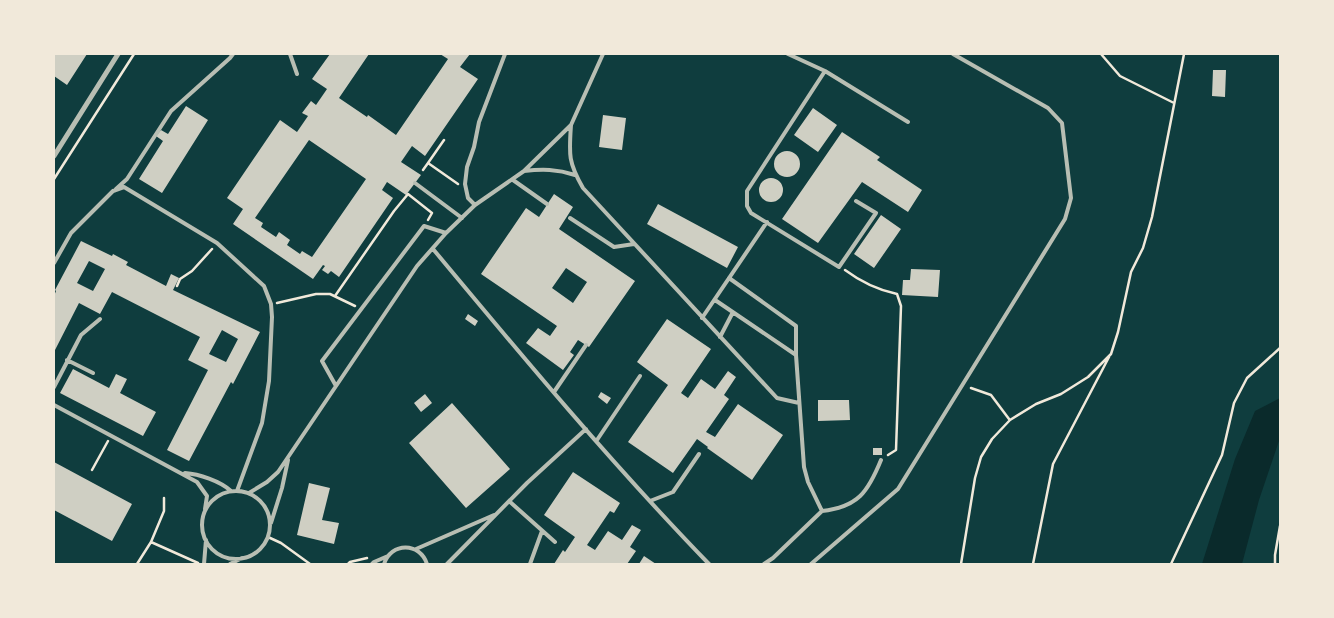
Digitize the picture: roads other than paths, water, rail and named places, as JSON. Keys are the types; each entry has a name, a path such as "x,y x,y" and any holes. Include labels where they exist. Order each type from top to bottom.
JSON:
{"street":[{"path":"54,156 118,54"}],"lane":[{"path":"54,263 70,233 127,179 171,112 233,54"},
{"path":"290,54 297,74"},
{"path":"475,205 468,198 466,188 467,167 474,147 479,122 504,54"},
{"path":"603,54 571,125 569,148 572,169 582,188 777,398 799,403"},
{"path":"788,54 825,71 908,122"},
{"path":"811,564 898,488 1065,219 1071,198 1062,123 1048,108 953,54"},
{"path":"825,71 747,191 747,206 752,213 839,267 876,213 856,201"},
{"path":"249,493 267,482 278,472 417,266 446,233 475,205 524,171 571,125"},
{"path":"524,171 545,168 575,174"},
{"path":"513,180 547,204"},
{"path":"415,183 462,218"},
{"path":"113,191 124,187 217,243 264,286 271,304 272,317 268,381 262,423 237,491"},
{"path":"570,218 614,247 634,244"},
{"path":"702,318 767,222"},
{"path":"336,386 322,361 424,226 446,233"},
{"path":"433,248 518,352 709,564"},
{"path":"729,278 796,326 796,355 804,467 808,482 822,511"},
{"path":"715,300 796,355"},
{"path":"720,337 733,312"},
{"path":"54,387 81,335 100,319"},
{"path":"554,392 586,345"},
{"path":"67,360 93,373"},
{"path":"597,440 640,376"},
{"path":"54,405 197,482 207,496 203,532 206,540 221,555 231,558 242,558"},
{"path":"447,564 526,483 586,428"},
{"path":"650,500 673,492 699,454"},
{"path":"230,564 258,551 268,536 282,488 288,457"},
{"path":"764,564 822,511 838,509 854,502 866,489 881,460"},
{"path":"182,473 194,474 226,487 231,491"},
{"path":"204,513 208,505 222,494 231,491 249,493 258,498 265,506 269,515 270,525"},
{"path":"509,501 555,542"},
{"path":"373,563 388,556 398,548 416,549 496,514"},
{"path":"530,564 542,531"},
{"path":"202,564 206,540"},
{"path":"416,549 424,557 427,564"},
{"path":"384,564 388,556"}],"water":[{"path":"1280,398 1280,438 1259,500 1242,564 1202,564 1235,459 1255,411"}]}
